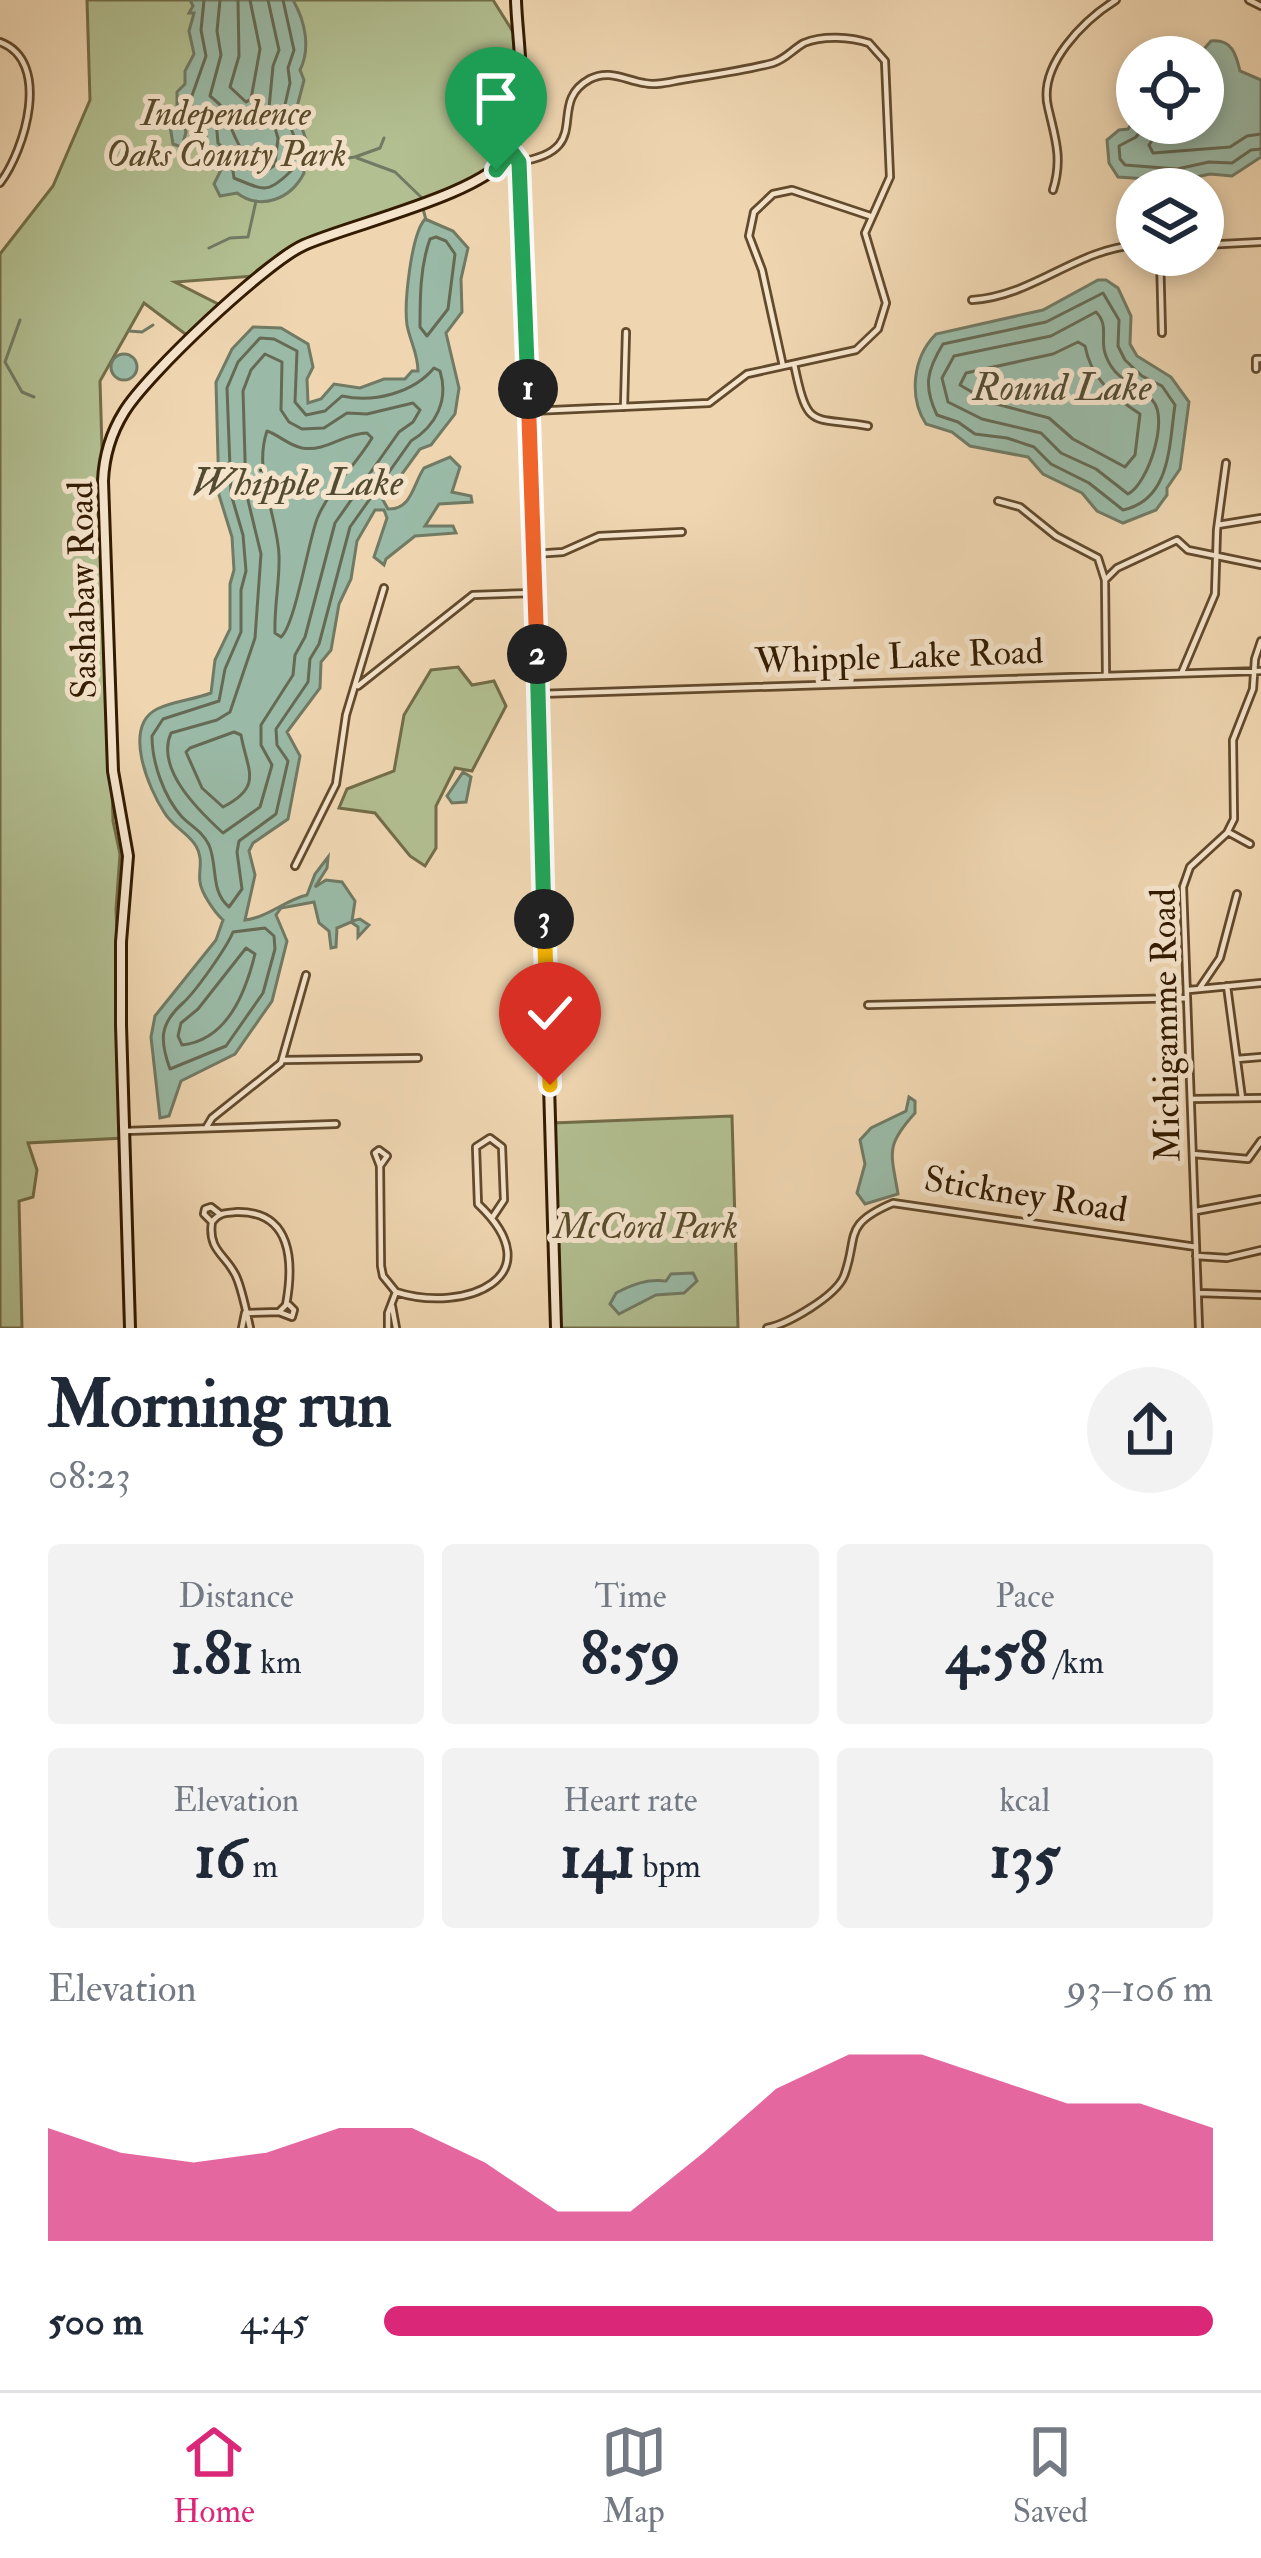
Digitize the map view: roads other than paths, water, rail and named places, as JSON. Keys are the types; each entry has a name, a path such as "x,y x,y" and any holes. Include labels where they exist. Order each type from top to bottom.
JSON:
{"main road":[{"path":"516,0 520,122 511,151 519,162 529,412 556,1328"},
{"name":"Sashabaw Road","path":"130,1328 121,949 128,856 112,765 104,481 111,439 140,390 278,259 311,242 482,180 511,151"}],"street":[{"path":"1053,190 1060,167 1057,137 1046,105 1052,69 1099,11 1116,0"},
{"path":"1249,0 1261,6"},
{"path":"519,162 543,158 560,147 575,93 599,76 668,82 779,61 812,40 854,39 869,43 881,54 886,72 890,177 866,232 868,251 886,296 878,329 856,350 742,376 709,403 529,412"},
{"path":"0,42 11,46 28,68 19,150 0,183"},
{"path":"783,366 762,270 749,236 755,212 772,194 792,190 870,216"},
{"path":"1224,244 1261,242"},
{"path":"972,300 1024,290 1087,255 1116,247"},
{"path":"1161,276 1162,333"},
{"path":"624,407 626,332"},
{"path":"1256,369 1256,359 1261,358"},
{"path":"794,364 801,396 812,415 829,424 868,426"},
{"path":"1182,672 1212,605 1226,463"},
{"path":"998,501 1020,507 1056,536 1095,556 1105,580 1106,674"},
{"path":"1218,525 1261,518"},
{"path":"534,554 570,550 599,536 682,532"},
{"path":"1105,580 1117,568 1177,540 1188,550 1261,565"},
{"path":"295,866 336,784 346,716 384,588"},
{"path":"356,686 473,595 535,593"},
{"path":"1250,844 1228,832 1234,814 1233,740 1258,671 1261,641"},
{"name":"Whipple Lake Road","path":"538,694 1258,671"},
{"name":"Michigamme Road","path":"1198,1328 1184,880 1196,860 1228,832"},
{"path":"1199,989 1220,958 1237,894"},
{"path":"206,1127 283,1060 307,975"},
{"path":"868,1005 1188,994 1261,983"},
{"path":"1227,986 1242,1098"},
{"path":"1236,1059 1261,1057"},
{"path":"283,1060 418,1058"},
{"path":"1191,1099 1261,1098"},
{"path":"124,1131 336,1124"},
{"path":"380,1166 381,1266 396,1292 425,1297 471,1295 503,1274 509,1249 506,1236 478,1204 476,1147 490,1138 502,1147 504,1200 492,1218"},
{"path":"1193,1154 1248,1159 1261,1142"},
{"path":"1195,1212 1261,1199"},
{"name":"Stickney Road","path":"767,1328 803,1312 841,1282 856,1228 892,1203 1196,1247"},
{"path":"245,1313 279,1312 292,1317 294,1310 287,1303 285,1241 278,1225 258,1213 220,1214 211,1207 205,1209 212,1222 213,1246 238,1279 246,1328"},
{"path":"212,1222 220,1214"},
{"path":"1196,1256 1227,1258 1261,1250"},
{"path":"392,1327 396,1292"},
{"path":"1198,1293 1261,1295"},
{"path":"279,1312 287,1303"}],"water":[{"path":"190,0 293,0 297,8 306,44 296,111 310,151 301,148 304,173 275,200 256,201 237,193 220,196 214,184 222,168 219,160 198,146 206,137 206,128 201,124 196,129 190,116 183,122 182,147 173,144 169,120 194,54"},
{"path":"1224,43 1235,54 1240,71 1261,80 1261,157 1232,176 1224,175 1224,168 1116,168 1116,174 1109,163 1107,140 1116,132 1116,144 1224,144"},
{"name":"Whipple Lake","path":"425,219 453,231 468,248 461,279 462,312 446,333 459,388 455,414 431,445 420,449 383,500 388,509 402,505 424,468 450,457 460,467 452,492 471,496 472,502 439,504 425,526 453,526 456,533 415,536 384,565 374,557 387,518 384,510 375,510 357,541 331,650 321,662 320,688 287,732 300,756 288,819 253,843 249,851 255,875 245,920 307,895 328,857 315,887 326,880 342,882 355,901 352,921 360,919 369,925 358,937 358,927 351,922 337,928 336,947 331,948 329,931 319,923 314,902 281,908 276,915 287,941 272,1001 235,1054 181,1081 169,1116 160,1118 151,1037 155,1016 216,940 223,920 201,886 196,846 167,817 152,789 142,759 141,729 157,709 211,693 215,660 230,629 234,570 232,537 219,495 216,382 232,349 253,327 281,328 308,344 313,367 307,379 308,403 321,399 334,384 360,388 384,379 405,379 418,371 407,325 407,301 412,254"},
{"name":"Round Lake","path":"1098,280 1118,288 1131,316 1130,344 1137,356 1171,377 1189,402 1180,469 1167,495 1156,510 1123,523 1097,511 1082,493 1043,474 1028,457 970,446 952,432 926,424 915,390 922,355 936,334 1043,310"},
{"path":"124,354 137,367 124,380 111,367"},
{"path":"463,772 471,777 466,802 452,803 447,796"},
{"path":"909,1097 915,1101 915,1113 893,1150 898,1194 865,1204 857,1193 865,1164 860,1140 871,1128 906,1111"},
{"path":"693,1273 697,1281 684,1293 656,1295 619,1314 610,1304 616,1293 634,1285"}],"waterway":[{"path":"304,165 355,157 380,148 384,138"},
{"path":"357,158 395,172 421,197"},
{"path":"209,248 230,238 248,237 256,201"},
{"path":"422,205 426,220"},
{"path":"20,320 5,362 22,392 34,397"},
{"path":"129,331 142,332 153,325"}],"park label":[{"name":"Independence Oaks County Park","path":"226,132"},
{"name":"McCord Park","path":"646,1225"}]}
